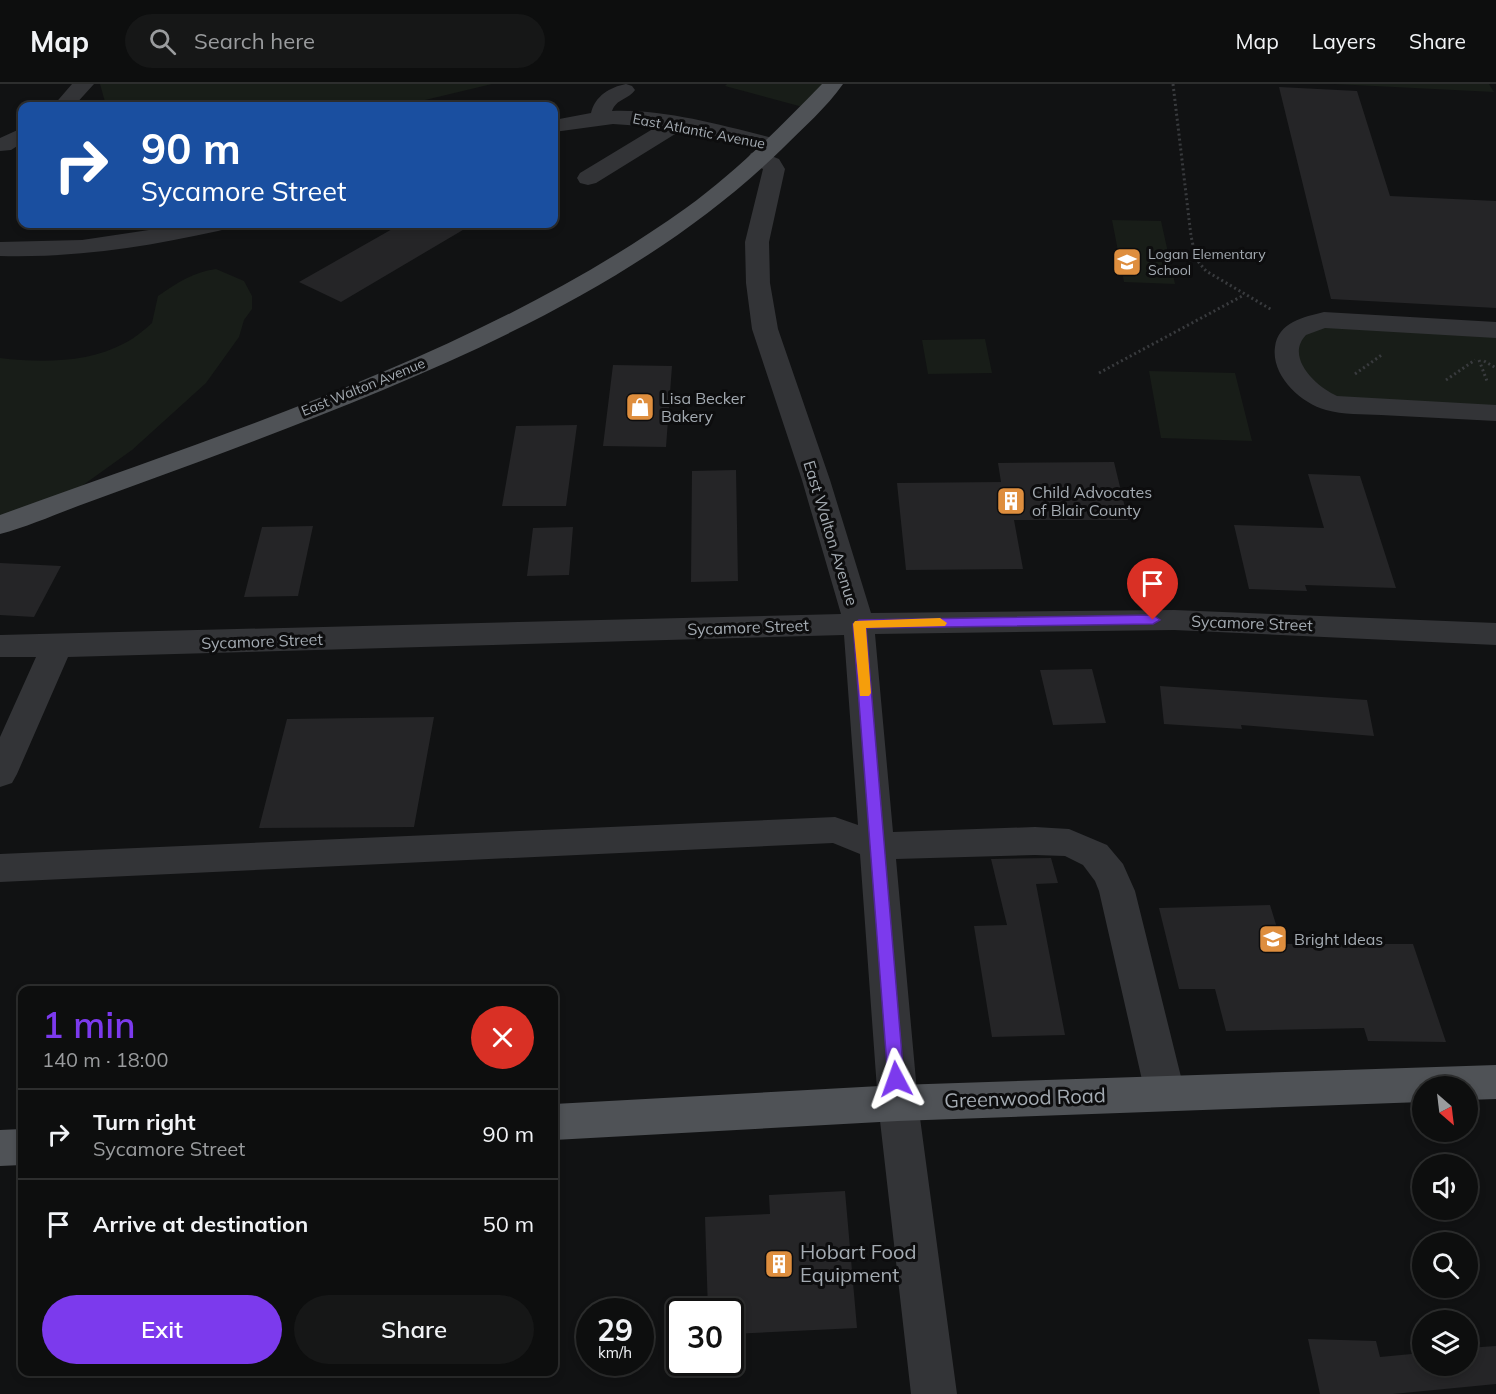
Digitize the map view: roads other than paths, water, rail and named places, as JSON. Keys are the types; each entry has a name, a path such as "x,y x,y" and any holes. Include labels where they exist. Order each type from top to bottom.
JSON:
{"main road":[{"name":"East Walton Avenue","path":"0,525 309,409 427,361 538,309 595,277 692,214 734,182 833,84"},
{"name":"Greenwood Road","path":"558,1122 898,1103 1496,1082"},
{"path":"0,1148 18,1147"}],"street":[{"path":"67,102 84,84"},
{"path":"601,119 600,109 604,102 625,90"},
{"name":"East Atlantic Avenue","path":"558,125 622,117 674,125 766,152"},
{"path":"588,178 674,125"},
{"path":"3,145 18,136"},
{"name":"East Walton Avenue","path":"766,152 774,170 757,242 758,283 765,328 816,480 859,624 898,1103 934,1394"},
{"path":"0,249 33,251 88,248 199,228"},
{"path":"1496,330 1324,320 1294,332 1287,344 1288,361 1297,378 1310,393 1332,404 1496,413"},
{"name":"Sycamore Street","path":"0,646 859,624 1174,620 1496,634"},
{"path":"0,774 57,646"},
{"path":"0,868 834,830 877,846 1035,840 1069,843 1095,855 1110,874 1117,891 1165,1093"}],"place":[{"name":"Logan Elementary School","path":"1127,262"},
{"name":"Lisa Becker Bakery","path":"640,407"},
{"name":"Child Advocates of Blair County","path":"1011,501"},
{"name":"Bright Ideas","path":"1273,939"},
{"name":"Hobart Food Equipment","path":"779,1264"}]}
